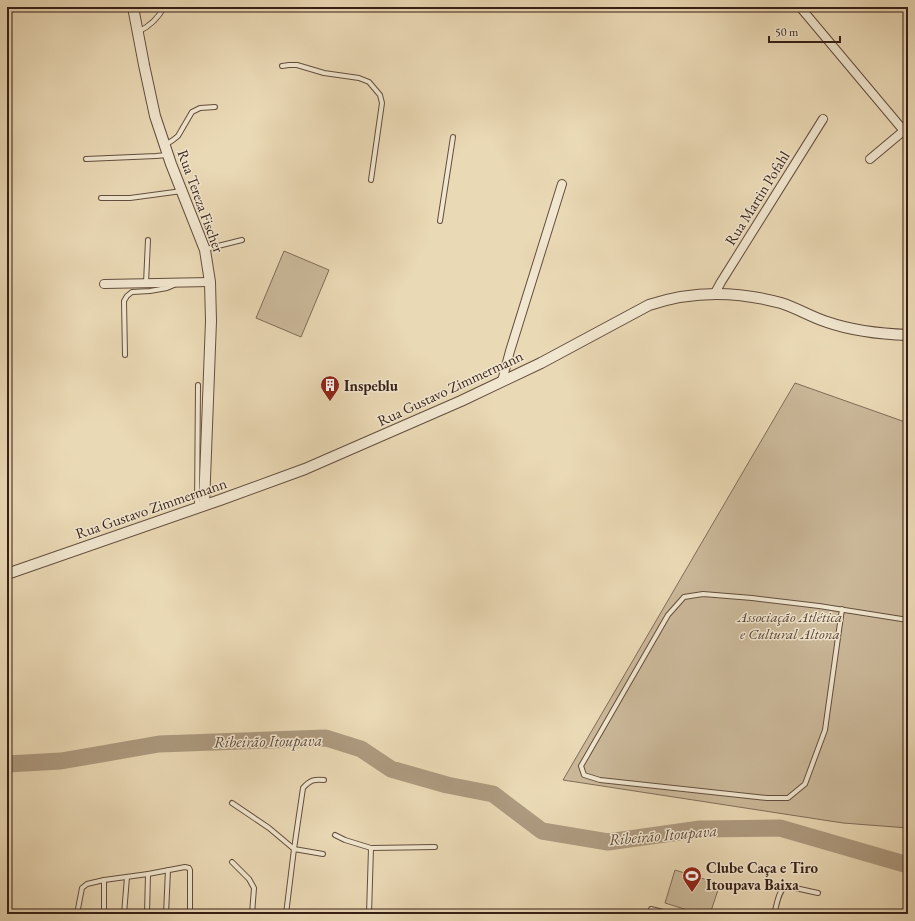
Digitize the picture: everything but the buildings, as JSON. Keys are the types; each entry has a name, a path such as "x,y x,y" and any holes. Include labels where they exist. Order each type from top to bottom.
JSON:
{"street":[{"name":"Rua Tereza Fischer","path":"133,7 155,116 166,150 205,250 210,282 211,321 201,506"},
{"path":"800,7 906,129 870,159"},
{"name":"Rua Martin Pofahl","path":"715,293 720,282 823,119"},
{"path":"502,381 562,184"},
{"path":"104,284 210,282"},
{"name":"Rua Gustavo Zimmermann","path":"7,574 305,469 439,411 541,363 649,305 678,297 692,294 715,293 755,297 783,304 826,322 859,330 908,335"}],"lane":[{"path":"138,32 153,22 161,14 164,7"},
{"path":"282,66 297,64 324,73 360,78 369,82 380,95 382,103 371,180"},
{"path":"86,159 156,156 166,150 178,136 192,112 200,108 215,107"},
{"path":"440,221 453,137"},
{"path":"101,198 130,198 182,191"},
{"path":"146,284 148,240"},
{"path":"205,250 242,240"},
{"path":"124,355 124,301 127,296 132,292 167,288 175,283"},
{"path":"198,385 201,506"},
{"path":"842,610 825,730 805,784 788,798 767,798 723,792 600,780 584,775 581,766 668,615 684,597 702,594 776,601 842,610 908,620"},
{"path":"286,914 303,788 308,782 324,780"},
{"path":"232,804 270,828 294,849 323,854"},
{"path":"335,835 345,840 371,848 435,847"},
{"path":"369,914 371,848"},
{"path":"232,862 249,879 254,888 252,914"},
{"path":"76,914 82,888 88,884 185,867 189,868 190,870 190,914"},
{"path":"166,914 168,870"},
{"path":"147,914 148,874"},
{"path":"124,914 127,877"},
{"path":"104,880 104,914"},
{"path":"774,914 781,891 786,886 818,893"},
{"path":"651,909 671,914"}],"green space":[{"path":"284,251 329,270 301,337 256,318"},
{"name":"Associação Atlética e Cultural Altona","path":"795,383 908,423 908,828 843,823 563,780"},
{"name":"Clube Caça e Tiro Itoupava Baixa","path":"675,870 720,884 710,914 700,914 665,903"}],"waterway":[{"name":"Ribeirão Itoupava","path":"7,764 61,761 159,744 326,738 361,749 391,769 447,785 493,794 542,831 608,842 700,829 780,828 908,865"}],"place":[{"name":"Inspeblu","path":"330,402"},
{"name":"Clube Caça e Tiro Itoupava Baixa","path":"692,893"}]}
